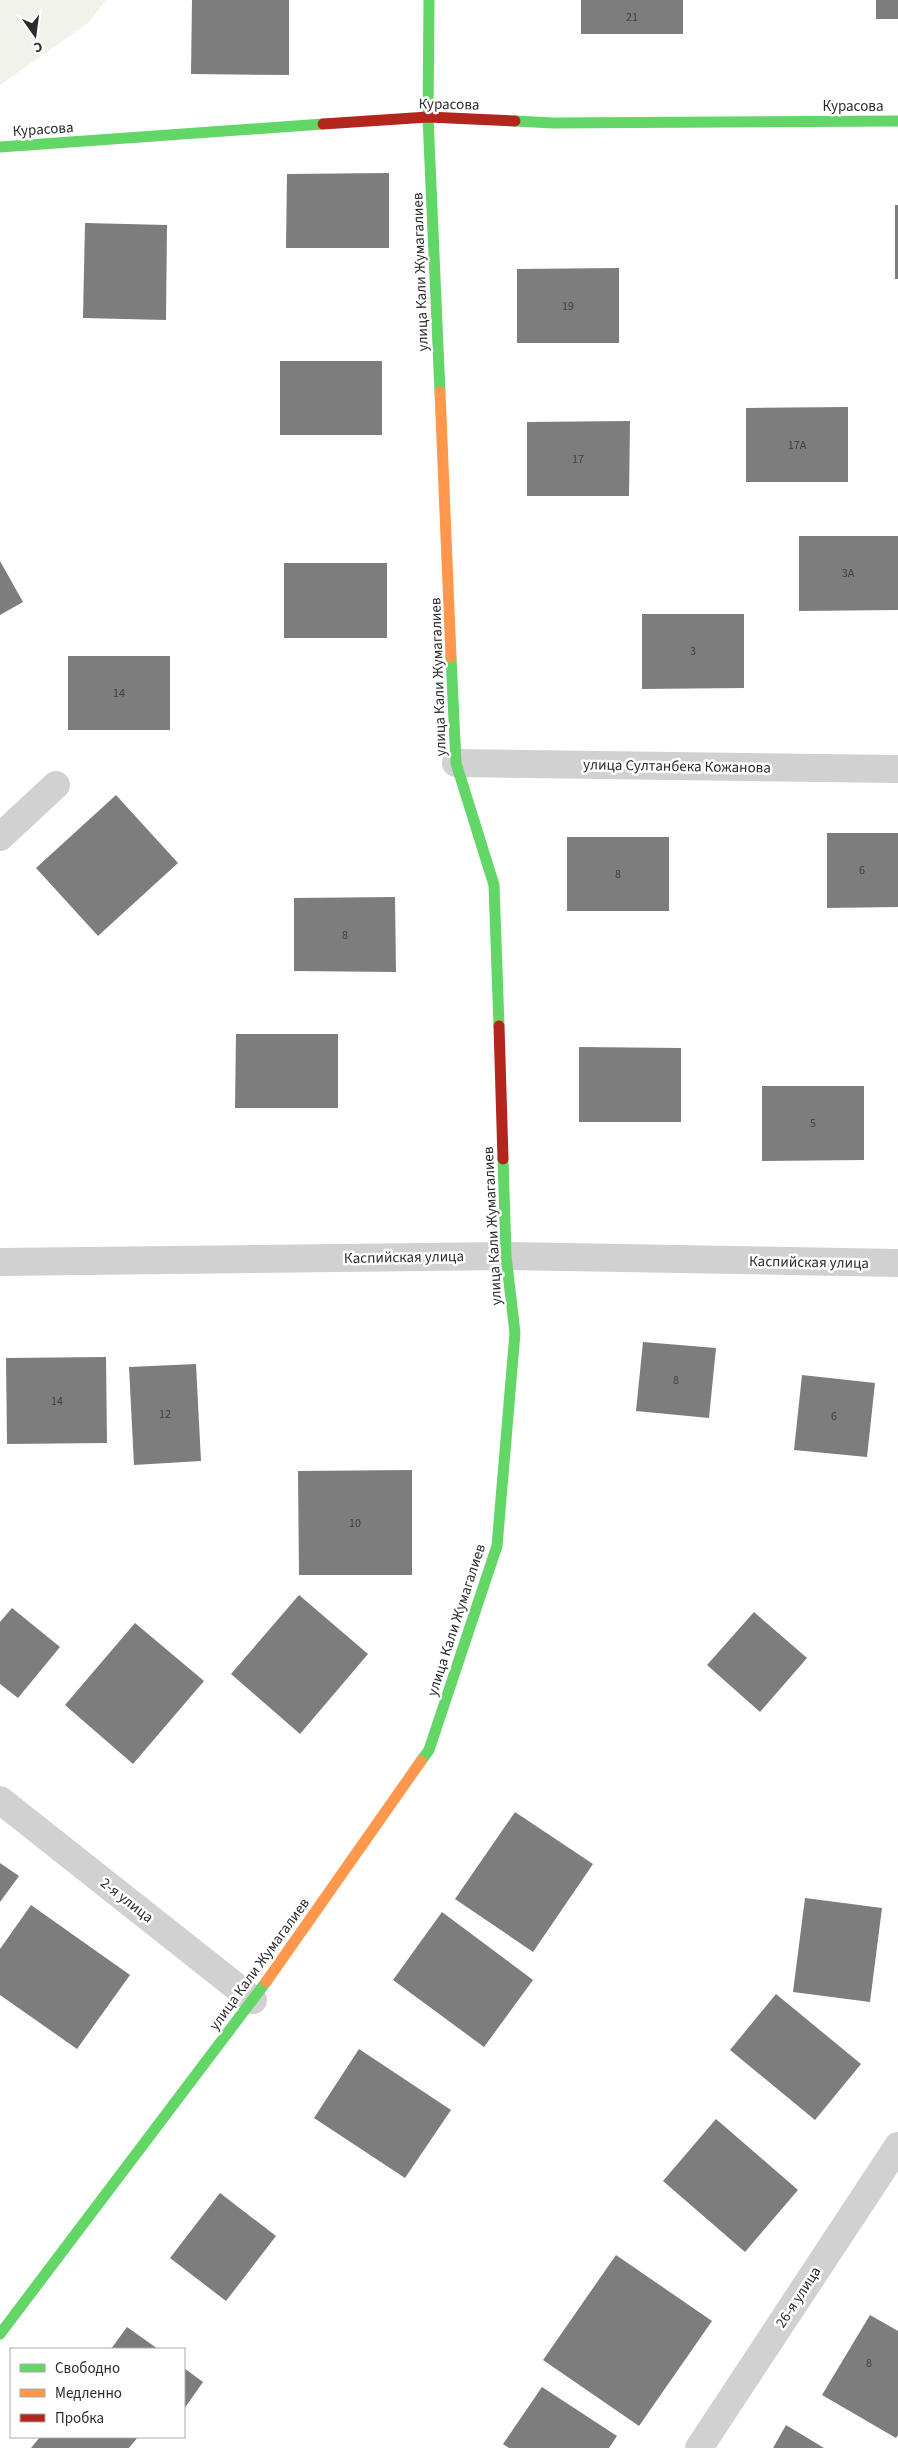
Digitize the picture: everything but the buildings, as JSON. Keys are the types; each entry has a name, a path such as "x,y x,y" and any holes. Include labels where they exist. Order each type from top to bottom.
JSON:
{"street":[{"name":"улица Кали Жумагалиев","path":"0,2334 253,2000 429,1750 497,1546 515,1333 506,1256 494,885 456,763 428,118 429,0"},
{"name":"Курасова","path":"0,147 428,118 553,122 898,121"},
{"name":"улица Султанбека Кожанова","path":"456,763 898,769"},
{"path":"0,836 56,784"},
{"name":"Каспийская улица","path":"0,1262 506,1256 898,1263"},
{"name":"2-я улица","path":"0,1800 253,2000"},
{"name":"26-я улица","path":"699,2448 898,2146"}],"shaded area":[{"path":"0,0 106,0 88,23 0,85"}],"traffic: fast":[{"path":"429,0 428,117 440,392"},
{"path":"515,121 553,123 898,121"},
{"path":"0,147 323,124"},
{"path":"451,657 456,763 494,885 499,1026"},
{"path":"421,1761 429,1750 497,1546 515,1333 506,1256 503,1159"},
{"path":"0,2334 266,1982"}],"traffic: slow":[{"path":"440,392 451,657"},
{"path":"266,1982 421,1761"}],"traffic: jam":[{"path":"323,124 428,117 515,121"},
{"path":"499,1026 503,1159"}]}
